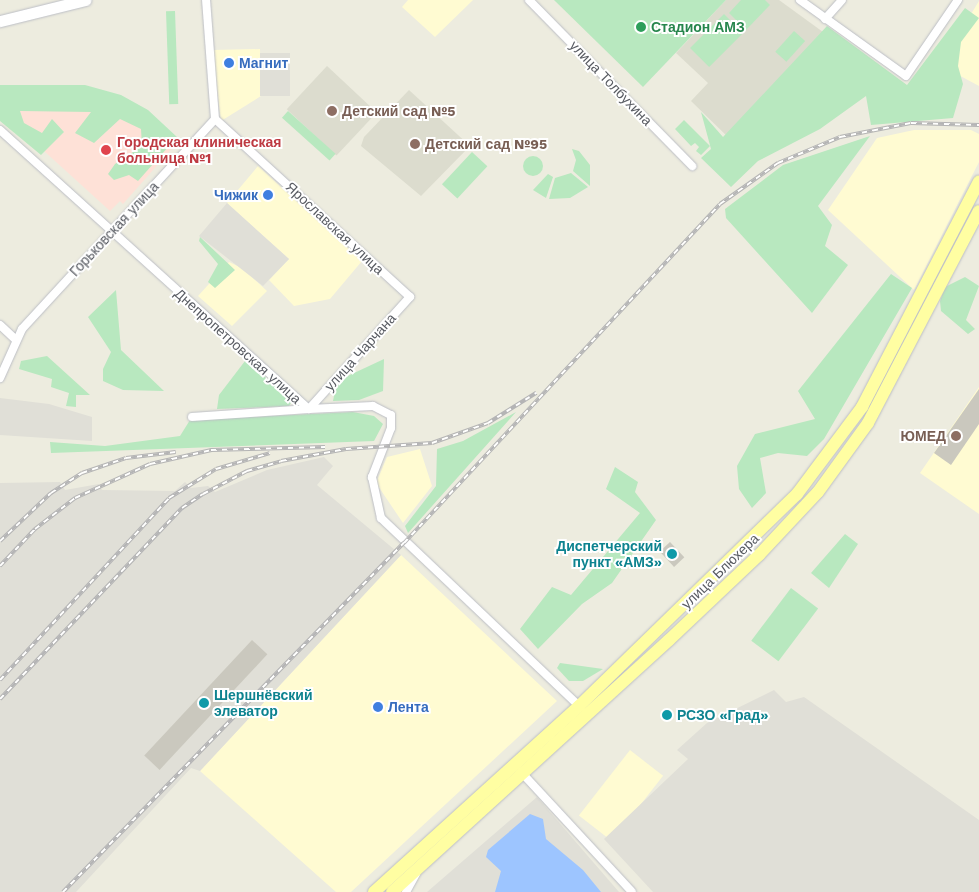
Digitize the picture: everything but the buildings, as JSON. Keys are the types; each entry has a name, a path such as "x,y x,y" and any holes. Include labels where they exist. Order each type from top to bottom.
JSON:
{"main road":[{"name":"улица Блюхера","path":"392,892 524,775 583,710 743,550 832,451 870,391 979,181"},
{"name":"улица Блюхера","path":"374,892 514,764 583,710 759,555 818,492 868,423 979,211"}],"street":[{"path":"0,20 79,0"},
{"path":"206,0 214,119"},
{"name":"улица Толбухина","path":"529,0 692,166"},
{"path":"800,0 906,76 958,0"},
{"path":"825,19 842,0"},
{"name":"Горьковская улица","path":"0,378 2,367 22,328 214,119"},
{"name":"Ярославская улица","path":"214,119 410,297"},
{"name":"Днепропетровская улица","path":"0,130 308,410 373,406 391,415 391,428 372,477 381,518 583,710"},
{"name":"улица Чарчана","path":"308,410 410,297"},
{"path":"0,325 16,340"},
{"path":"192,416 308,410"},
{"path":"514,764 632,892"},
{"path":"406,892 421,865"}],"shaded area":[{"path":"408,0 473,0 435,37 402,7"},
{"path":"726,0 779,0 823,32 732,141 691,101 708,83 676,53"},
{"path":"979,1 979,86 940,65"},
{"path":"260,49 261,96 221,121 212,50"},
{"path":"260,53 290,53 290,96 260,96"},
{"name":"Детский сад №5","path":"327,66 377,112 336,156 287,109"},
{"name":"Детский сад №95","path":"409,90 470,146 421,196 361,146 364,137"},
{"name":"Городская клиническая больница №1","path":"14,93 144,115 176,144 123,204 120,201 110,211 0,111"},
{"path":"914,130 971,130 979,134 979,162 914,290 828,210 877,138"},
{"path":"258,166 362,261 330,299 294,306 269,280 289,259 227,203"},
{"path":"227,203 289,259 263,286 199,236"},
{"path":"229,262 242,268 267,291 232,326 198,296"},
{"path":"979,387 979,514 920,473"},
{"path":"0,398 49,404 92,417 92,441 0,435"},
{"path":"420,449 432,486 403,523 376,483 387,457"},
{"path":"324,457 333,466 317,485 401,555 200,771 191,768 76,892 0,892 0,483 60,482 65,490 99,484 102,490 175,491 185,482 191,488 208,486 215,492 267,470"},
{"path":"401,555 557,701 351,892 336,892 200,771"},
{"path":"774,690 786,702 804,697 979,820 979,892 653,892 604,839 688,759 677,750 707,723"},
{"path":"630,750 663,776 612,841 579,815"},
{"path":"537,797 619,892 427,892"}],"green space":[{"name":"Стадион АМЗ","path":"554,0 726,0 643,87"},
{"path":"741,0 765,0 770,5 746,30 729,13"},
{"path":"965,8 979,18 961,42 958,66 963,84 953,118 871,125 866,96 820,129 758,161 731,187 701,158 711,149 701,112 723,137 827,26 907,85"},
{"path":"166,11 175,11 178,104 169,104"},
{"path":"724,14 743,33 709,67 690,48"},
{"path":"794,31 805,41 786,62 775,52"},
{"path":"0,85 85,85 121,95 148,110 177,137 138,181 129,175 114,180 108,174 115,164 142,146 141,129 120,119 94,143 75,133 91,112 20,111 24,123 42,133 52,119 64,132 41,155 0,121"},
{"path":"288,111 336,154 330,161 282,118"},
{"path":"684,120 710,146 701,155 696,151 699,147 695,143 691,146 675,129"},
{"path":"870,136 818,206 832,225 825,246 848,265 812,313 726,218 725,209 783,165"},
{"path":"572,149 579,151 590,165 590,186 573,171 576,160"},
{"path":"472,152 487,166 457,199 442,184"},
{"path":"533,156 540,159 543,166 540,173 533,176 526,173 523,166 526,159"},
{"path":"571,173 588,187 570,198 549,199 555,178"},
{"path":"548,174 553,177 546,198 533,190"},
{"path":"200,237 235,270 215,288 208,282 218,264 199,241"},
{"path":"891,274 912,288 824,439 807,456 778,453 760,458 766,493 752,508 739,489 737,466 755,434 815,419 798,391"},
{"path":"965,277 979,286 966,320 975,329 968,334 941,311 940,301 945,287"},
{"path":"116,290 121,350 164,391 123,390 103,381 103,369 111,352 88,317"},
{"path":"47,356 90,395 76,395 76,407 66,406 69,393 51,387 52,379 19,369 21,361"},
{"path":"384,359 383,391 359,400 333,401 337,381"},
{"path":"245,361 293,400 289,406 217,409 219,395"},
{"path":"353,412 374,416 383,424 374,441 51,453 50,442 105,446 180,436 190,420"},
{"path":"516,412 408,533 405,526 436,486 437,449 463,441"},
{"path":"615,467 638,482 635,492 656,520 612,583 582,604 538,649 520,629 552,587 571,595 640,513 606,489"},
{"path":"845,534 858,544 829,588 811,573"},
{"path":"791,588 818,608 778,661 751,641"},
{"path":"560,663 603,669 583,681 569,681 557,668"}],"water":[{"path":"530,814 543,819 546,839 583,870 601,892 495,892 501,871 486,857 488,850"}],"railway":[{"path":"63,892 404,543 720,204 778,163 840,137 911,123 979,125"},
{"path":"0,699 182,508 203,494 247,471 281,461 346,449 432,443 488,423 536,393"},
{"path":"0,566 35,529 75,498 150,464 211,450 325,447"},
{"path":"0,541 51,493 82,473 126,458 176,452"},
{"path":"0,680 169,498 216,469 270,453"}],"place":[{"name":"Стадион АМЗ","path":"641,27"},
{"name":"Магнит","path":"229,63"},
{"name":"Детский сад №5","path":"332,111"},
{"name":"Детский сад №95","path":"415,144"},
{"name":"Городская клиническая больница №1","path":"106,150"},
{"name":"Чижик","path":"268,195"},
{"name":"ЮМЕД","path":"956,436"},
{"name":"Диспетчерский пункт «АМЗ»","path":"672,554"},
{"name":"Шершнёвский элеватор","path":"204,703"},
{"name":"Лента","path":"378,707"},
{"name":"РСЗО «Град»","path":"667,715"}]}
